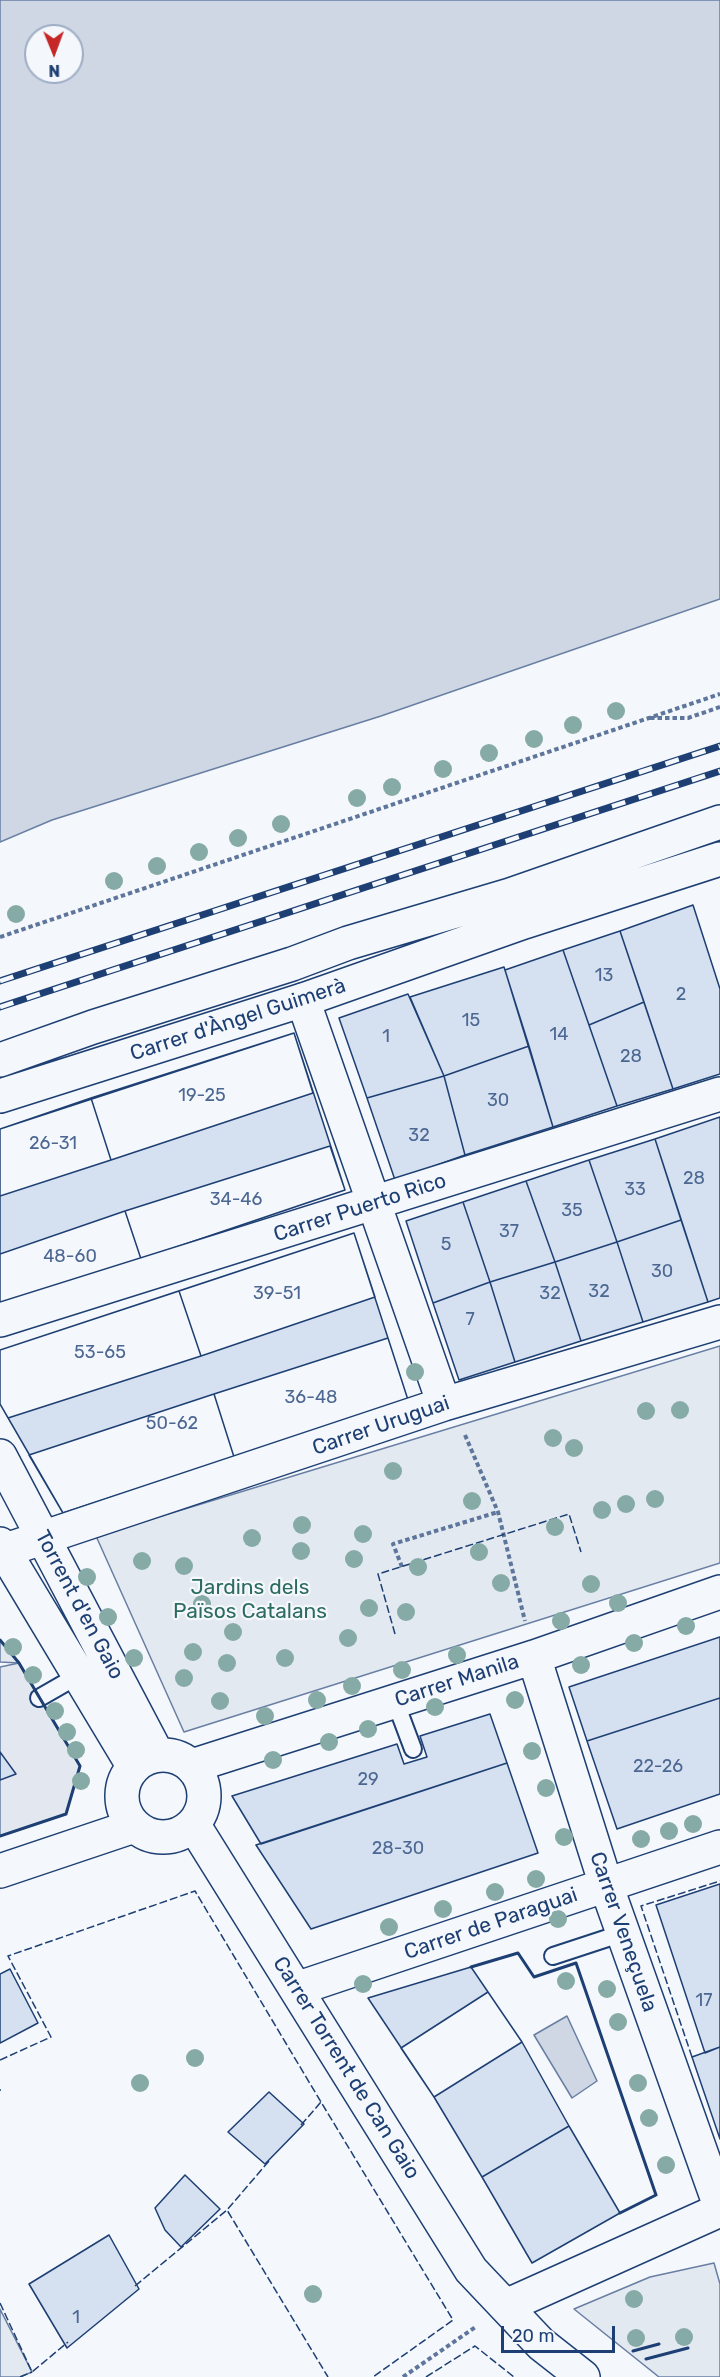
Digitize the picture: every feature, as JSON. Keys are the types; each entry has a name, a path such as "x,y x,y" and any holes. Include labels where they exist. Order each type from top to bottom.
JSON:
{"street":[{"name":"Carrer d'Àngel Guimerà","path":"0,1060 93,1026 292,964 348,943 510,895 715,825"},
{"name":"Carrer d'Àngel Guimerà","path":"0,1096 303,1000 474,940 720,860"},
{"path":"303,1000 444,1404"},
{"name":"Carrer Puerto Rico","path":"0,1320 720,1094"},
{"name":"Carrer Uruguai","path":"2,1549 45,1538 444,1404 720,1322"},
{"name":"Torrent d'en Gaio","path":"0,1456 45,1538 145,1760"},
{"name":"Torrent d'en Gaio","path":"2,1549 79,1675 145,1760"},
{"name":"Carrer Manila","path":"192,1766 534,1657 720,1592"},
{"name":"Carrer Veneçuela","path":"534,1657 606,1885 720,2208"},
{"path":"145,1760 192,1766 204,1784 204,1805 193,1824 175,1836 153,1836 134,1826 123,1807 122,1785 145,1760"},
{"name":"Carrer Torrent de Can Gaio","path":"193,1824 471,2270 506,2306"},
{"path":"0,1871 134,1826"},
{"name":"Carrer de Paraguai","path":"296,1989 720,1847"},
{"path":"583,2377 541,2344 506,2306 720,2208"}],"lane":[{"path":"39,1698 79,1675"},
{"path":"395,1701 413,1749"},
{"path":"553,1956 623,1933"}],"path":[{"path":"0,937 720,694"},
{"path":"645,718 688,718 720,708"},
{"path":"444,1404 457,1416 498,1512 534,1657"},
{"path":"402,1567 393,1544 498,1512"},
{"path":"404,2377 506,2306"}],"green space":[{"name":"Jardins dels Països Catalans","path":"720,1346 720,1563 184,1732 96,1536"},
{"path":"0,1640 2,1642 19,1663 0,1662"},
{"path":"714,2263 720,2284 720,2377 659,2377 574,2309 650,2277"},
{"path":"0,2309 32,2372 20,2377 0,2377"}],"shaded area":[{"path":"0,0 720,0 720,599 381,716 52,820 0,842"},
{"path":"19,1663 80,1766 66,1814 0,1836 0,1667"},
{"path":"567,2016 597,2081 572,2098 534,2035"}],"building":[{"path":"693,905 720,989 720,1074 673,1089 620,931"},
{"path":"620,931 644,1002 589,1025 563,950"},
{"path":"563,950 617,1106 553,1127 505,970"},
{"path":"504,967 529,1046 444,1076 410,997"},
{"path":"408,994 444,1076 367,1098 339,1018"},
{"path":"644,1002 673,1089 617,1106 589,1025"},
{"path":"294,1033 313,1093 111,1160 91,1098"},
{"path":"294,1033 345,1190 0,1307 0,1129"},
{"path":"529,1046 553,1127 465,1155 444,1076"},
{"path":"444,1076 465,1155 395,1180 367,1098"},
{"path":"91,1098 111,1160 0,1196 0,1129"},
{"path":"720,1117 720,1298 708,1302 655,1139"},
{"path":"655,1139 681,1220 617,1242 589,1160"},
{"path":"330,1146 345,1190 141,1259 125,1211"},
{"path":"589,1160 617,1242 555,1262 526,1181"},
{"path":"526,1181 555,1262 490,1282 463,1202"},
{"path":"463,1202 490,1282 433,1303 406,1221"},
{"path":"125,1211 141,1259 0,1307 0,1254"},
{"path":"681,1220 708,1302 643,1322 617,1242"},
{"path":"354,1233 375,1297 201,1356 179,1291"},
{"path":"354,1233 409,1403 63,1513 0,1404 0,1350"},
{"path":"617,1242 643,1322 581,1341 555,1262"},
{"path":"555,1262 581,1341 515,1362 490,1282"},
{"path":"490,1282 515,1362 459,1380 433,1303"},
{"path":"179,1291 201,1356 8,1418 0,1404 0,1350"},
{"path":"388,1338 409,1403 234,1457 214,1394"},
{"path":"214,1394 234,1457 63,1513 29,1455"},
{"path":"720,1637 720,1698 587,1741 569,1687"},
{"path":"720,1698 720,1794 617,1829 587,1741"},
{"path":"490,1714 507,1763 261,1844 232,1796 397,1744 404,1764 427,1757 420,1736"},
{"path":"0,1752 16,1774 0,1780"},
{"path":"507,1763 538,1853 311,1929 256,1845"},
{"path":"720,1884 720,2047 705,2053 656,1905"},
{"path":"471,1967 522,2042 434,2097 368,1998"},
{"path":"10,1969 38,2023 0,2043 0,1974"},
{"path":"488,1992 522,2042 434,2097 401,2048"},
{"path":"522,2042 569,2126 482,2177 434,2097"},
{"path":"720,2047 720,2139 692,2057"},
{"path":"269,2092 304,2124 265,2164 228,2132"},
{"path":"569,2126 620,2213 532,2263 482,2177"},
{"path":"185,2175 220,2209 181,2247 165,2230 155,2208"},
{"path":"109,2235 139,2289 67,2348 29,2284"}],"railway":[{"path":"0,981 720,746"},
{"path":"0,1007 720,771"}],"fence":[{"path":"395,1634 378,1574 569,1514 581,1552"},
{"path":"692,2057 641,1906 720,1881"},
{"path":"0,2060 51,2037 8,1956 195,1891 321,2102"},
{"path":"301,2125 321,2102 453,2320 373,2377"},
{"path":"269,2161 227,2210 328,2377"},
{"path":"135,2286 227,2210"},
{"path":"0,2303 32,2372 68,2342"},
{"path":"426,2377 475,2346 514,2377"},
{"path":"20,2377 32,2372"}],"wall":[{"path":"0,1640 19,1663 80,1766 66,1814 0,1836"},
{"path":"471,1967 518,1953 534,1977 576,1963 656,2195 620,2213"},
{"path":"633,2351 659,2344"},
{"path":"646,2359 688,2348"}]}
